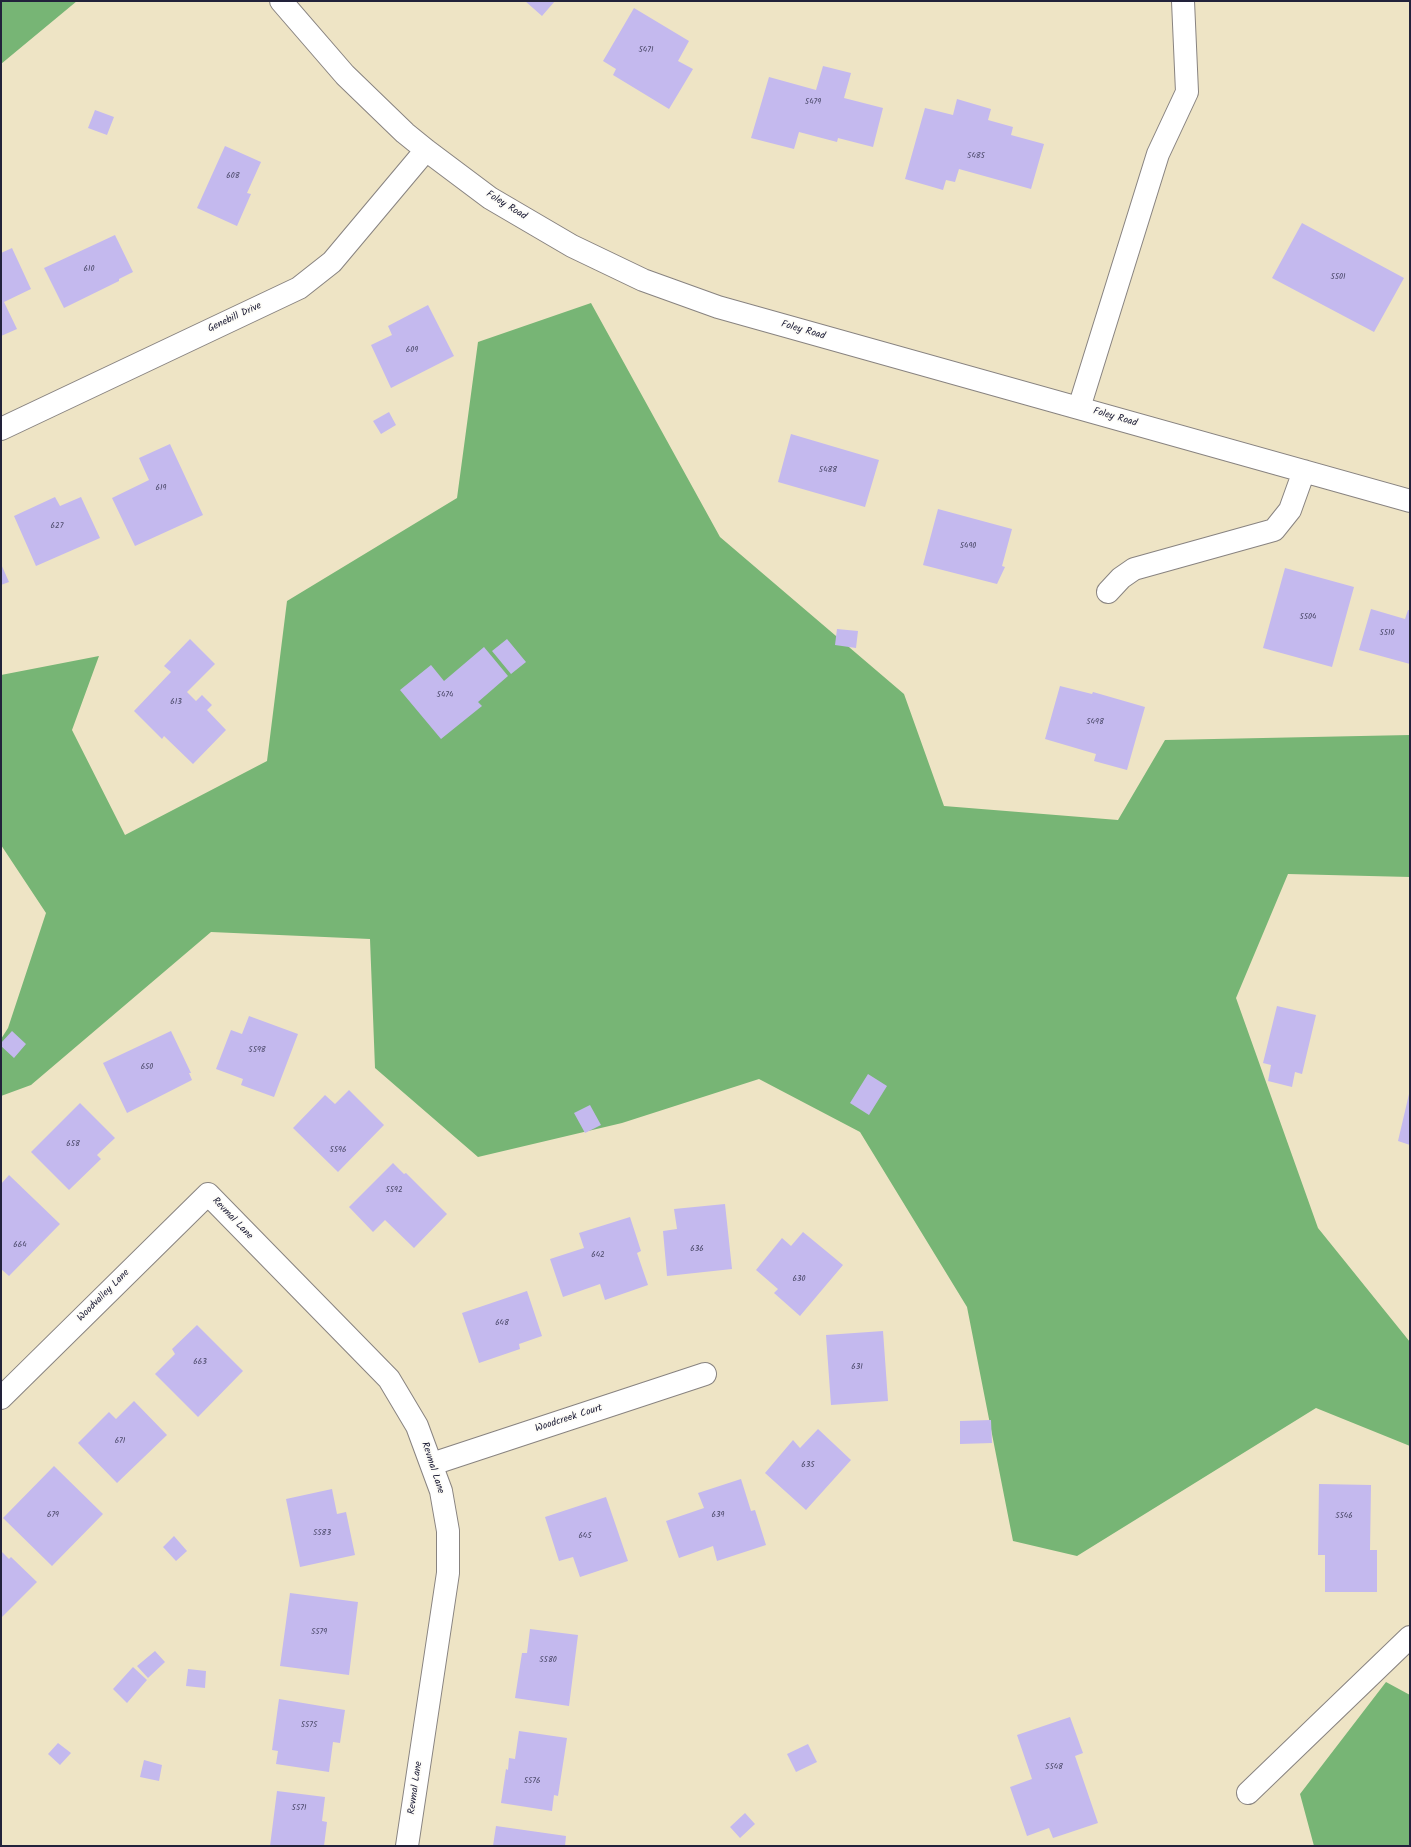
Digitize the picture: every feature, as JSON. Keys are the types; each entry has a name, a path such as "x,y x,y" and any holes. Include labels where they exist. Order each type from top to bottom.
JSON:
{"street":[{"name":"Foley Road","path":"281,1 345,75 426,150 497,202 572,246 644,280 718,307 1410,501"},
{"path":"1079,408 1158,154 1187,92 1183,1"},
{"name":"Genebill Drive","path":"1,429 299,288 332,262 426,150"},
{"path":"1108,592 1121,578 1134,569 1274,530 1290,510 1304,471"},
{"name":"Woodvalley Lane","path":"1,1398 208,1194"},
{"name":"Revmal Lane","path":"208,1194 389,1379 417,1426 441,1491 448,1532 448,1573 408,1846"},
{"name":"Woodcreek Court","path":"432,1464 705,1374"},
{"path":"1248,1792 1410,1637"}],"green space":[{"path":"1,1 77,1 1,64"},
{"path":"591,303 720,537 904,694 944,806 1118,820 1165,740 1410,735 1410,877 1288,874 1236,998 1318,1228 1410,1342 1410,1446 1316,1408 1077,1556 1013,1541 967,1307 860,1132 759,1079 622,1123 478,1157 375,1068 370,939 211,932 31,1085 1,1096 1,1039 8,1028 46,913 1,845 1,675 99,656 72,730 125,835 267,761 287,601 457,498 478,342"},
{"path":"1386,1682 1410,1695 1410,1846 1314,1846 1300,1794"}],"building":[{"path":"525,1 555,1 542,16"},
{"path":"634,8 689,41 678,61 693,69 669,109 613,75 616,69 603,61"},
{"path":"823,66 851,73 844,98 883,108 873,147 838,138 837,142 799,132 794,149 751,138 769,77 816,90"},
{"path":"957,99 991,109 988,120 1013,127 1011,135 1044,144 1031,189 959,169 955,182 946,180 943,190 905,179 925,108 953,115"},
{"path":"95,110 114,117 107,135 88,128"},
{"path":"225,146 261,162 247,193 251,194 237,226 197,208"},
{"path":"1302,223 1404,278 1374,332 1272,278"},
{"path":"115,235 133,272 119,279 119,281 64,308 44,268"},
{"path":"12,248 31,289 4,302 17,329 1,336 1,253"},
{"path":"428,305 454,356 391,388 371,345 392,335 388,326"},
{"path":"389,412 396,425 381,434 373,421"},
{"path":"791,434 879,460 865,507 778,482"},
{"path":"170,444 203,515 135,546 112,498 149,480 139,458"},
{"path":"55,497 60,506 81,497 100,538 36,566 14,516"},
{"path":"938,509 1012,529 1002,566 1005,567 997,584 923,565"},
{"path":"1,564 9,582 1,585"},
{"path":"1285,568 1354,587 1332,667 1263,648"},
{"path":"1371,609 1405,619 1408,610 1410,610 1410,664 1359,650"},
{"path":"837,629 858,631 856,648 835,645"},
{"path":"190,639 215,664 187,692 196,701 202,695 212,705 207,710 226,730 193,764 164,736 162,739 134,711 171,672 164,666"},
{"path":"507,639 526,662 511,674 492,651"},
{"path":"484,647 508,676 478,702 482,706 441,739 400,690 431,665 444,681"},
{"path":"1060,686 1092,694 1093,692 1145,707 1127,770 1094,761 1096,754 1045,739"},
{"path":"1277,1006 1316,1015 1302,1074 1295,1072 1292,1087 1268,1081 1271,1065 1263,1063"},
{"path":"249,1016 298,1034 274,1097 241,1085 243,1079 216,1069 231,1030 242,1034"},
{"path":"12,1031 26,1044 14,1058 1,1046 1,1043"},
{"path":"171,1031 191,1073 189,1073 192,1080 127,1113 103,1063"},
{"path":"868,1074 887,1086 869,1115 850,1103"},
{"path":"349,1090 384,1125 338,1172 293,1128 325,1095 335,1104"},
{"path":"1410,1094 1410,1145 1398,1141"},
{"path":"80,1103 115,1138 97,1155 101,1159 69,1190 31,1152"},
{"path":"590,1105 601,1125 585,1133 574,1113"},
{"path":"393,1163 404,1174 406,1173 447,1214 414,1248 385,1220 373,1232 349,1207"},
{"path":"9,1175 60,1224 9,1276 1,1269 1,1184"},
{"path":"725,1204 732,1269 667,1276 663,1231 677,1229 674,1209"},
{"path":"630,1217 641,1251 637,1253 648,1285 605,1300 600,1284 563,1297 550,1259 584,1248 579,1233"},
{"path":"803,1232 843,1265 800,1316 774,1293 778,1289 756,1270 782,1238 791,1246"},
{"path":"527,1291 542,1336 519,1344 520,1349 479,1363 462,1313"},
{"path":"197,1325 243,1371 198,1417 155,1374 175,1354 172,1349"},
{"path":"883,1331 888,1401 831,1405 826,1335"},
{"path":"134,1401 167,1435 117,1483 78,1443 109,1412 116,1419"},
{"path":"991,1420 992,1443 960,1444 960,1421"},
{"path":"818,1429 851,1460 806,1510 765,1473 793,1440 800,1448"},
{"path":"54,1466 103,1514 52,1566 3,1518"},
{"path":"741,1479 751,1511 755,1510 766,1545 717,1561 713,1546 679,1558 666,1521 704,1508 698,1493"},
{"path":"1319,1484 1371,1485 1370,1550 1377,1550 1377,1592 1325,1592 1325,1555 1318,1555"},
{"path":"332,1489 337,1514 346,1512 355,1555 300,1567 286,1499"},
{"path":"606,1497 628,1561 580,1577 573,1557 559,1561 545,1517"},
{"path":"174,1536 187,1551 176,1561 163,1547"},
{"path":"1,1551 9,1559 11,1557 37,1582 1,1618"},
{"path":"290,1593 358,1602 349,1675 280,1666"},
{"path":"530,1629 578,1635 569,1706 515,1698 522,1653 527,1653"},
{"path":"155,1651 165,1662 148,1678 137,1666"},
{"path":"133,1667 147,1680 127,1703 113,1689"},
{"path":"188,1669 206,1671 205,1688 186,1686"},
{"path":"279,1699 345,1710 340,1743 333,1742 329,1772 276,1764 278,1751 272,1750"},
{"path":"1070,1717 1083,1753 1075,1756 1098,1823 1053,1838 1049,1828 1027,1836 1010,1787 1032,1779 1017,1735"},
{"path":"519,1731 567,1738 558,1796 554,1795 552,1811 501,1803 506,1769 508,1770 509,1758 515,1759"},
{"path":"58,1743 71,1753 60,1765 48,1754"},
{"path":"808,1744 817,1762 796,1772 787,1754"},
{"path":"144,1760 162,1765 159,1781 140,1777"},
{"path":"277,1791 325,1797 322,1821 327,1822 324,1846 270,1846"},
{"path":"745,1813 755,1824 740,1838 730,1827"},
{"path":"496,1826 566,1836 565,1846 493,1846"}]}
